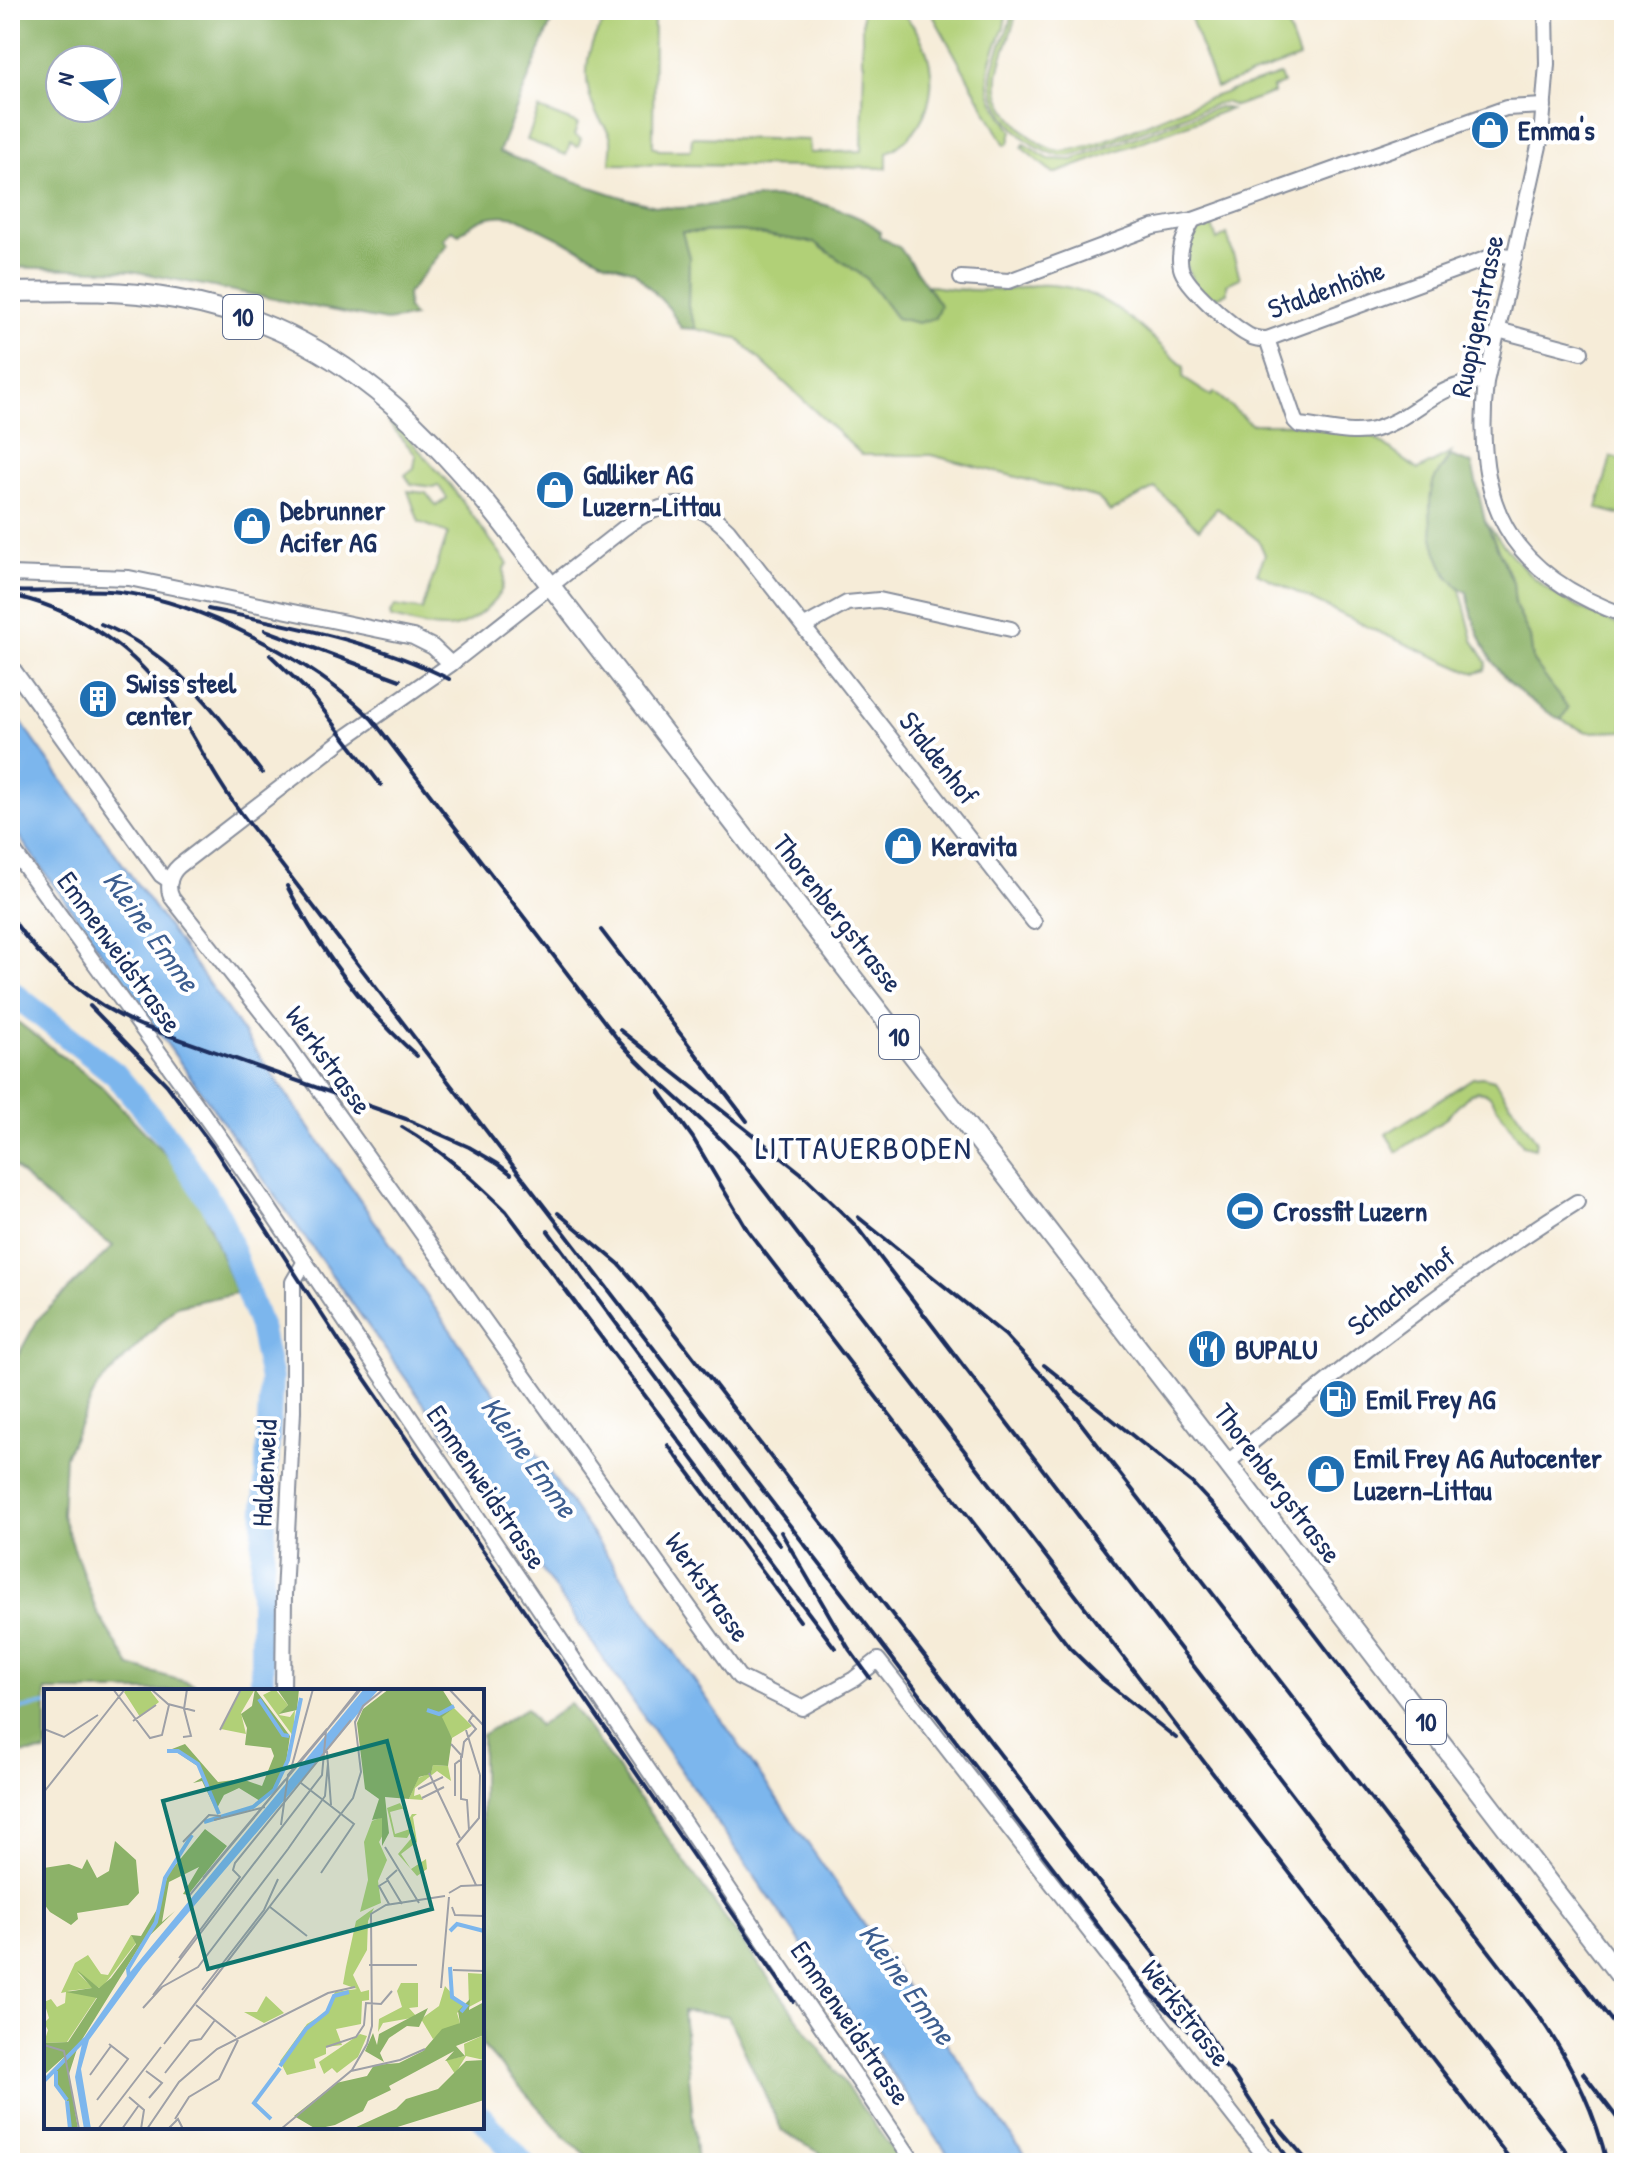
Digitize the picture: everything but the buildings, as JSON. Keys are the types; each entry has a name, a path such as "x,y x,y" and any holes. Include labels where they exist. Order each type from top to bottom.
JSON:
{"main road":[{"name":"Thorenbergstrasse","path":"10,292 100,291 177,299 243,317 308,345 355,373 378,390 437,445 481,496 1624,1981"}],"street":[{"name":"Ruopigenstrasse","path":"1546,10 1541,137 1486,382 1484,462 1496,507 1510,534 1536,567 1592,604 1624,615"},
{"path":"961,278 1009,281 1153,227 1193,220 1506,108 1544,106"},
{"name":"Staldenhöhe","path":"1193,220 1180,253 1184,279 1247,335 1267,339 1496,255 1515,256"},
{"path":"1498,330 1581,352"},
{"path":"1267,339 1299,425 1363,432 1374,430 1397,422 1439,392 1471,382 1486,382"},
{"name":"Staldenhof","path":"549,586 644,513 666,505 688,505 709,513 728,530 805,626 1034,922"},
{"path":"10,574 129,578 276,608 413,637 433,647 451,664"},
{"path":"170,881 179,866 243,816 345,738 451,664 549,586"},
{"path":"805,626 847,603 879,600 1011,629"},
{"name":"Werkstrasse","path":"10,665 161,875 170,881 172,898 289,1047 739,1677 802,1708 854,1679 878,1660 1270,2163"},
{"name":"Emmenweidstrasse","path":"10,846 142,1026 914,2163"},
{"name":"Schachenhof","path":"1227,1463 1390,1332 1501,1249 1577,1202"},
{"name":"Haldenweid","path":"281,1689 293,1411 293,1282 304,1263"}],"green space":[{"path":"10,10 556,10 499,152 596,189 667,208 771,198 796,199 832,207 868,222 880,232 879,236 900,248 940,305 935,318 918,323 896,318 866,278 815,243 741,231 682,232 689,257 688,307 696,329 681,328 669,308 634,271 606,262 516,217 499,215 472,224 459,234 452,230 443,239 448,244 407,294 408,309 414,317 386,321 132,271 10,267"},
{"path":"615,10 654,10 653,147 659,150 691,150 692,137 809,140 810,153 862,151 862,10 899,10 914,27 930,65 928,105 919,124 906,140 887,153 887,168 610,164 610,136 596,113 587,72 588,58 597,32"},
{"path":"930,10 1006,10 1005,25 991,60 988,82 993,101 1012,131 1009,143 1005,145"},
{"path":"1010,10 1014,10 1015,18 999,71 1000,98 1021,128 1051,149 1073,150 1090,145 1204,100 1280,75 1283,84 1272,88 1273,93 1235,106 1224,102 1217,104 1076,155 1062,156 1047,152 1033,145 1009,122 994,93 993,71 1011,19"},
{"path":"1188,10 1282,10 1299,58 1216,88"},
{"path":"1219,107 1230,109 1057,173 1022,148 1024,144 1049,159 1073,160"},
{"path":"539,109 578,124 574,135 581,139 578,147 570,144 566,155 527,140"},
{"path":"1212,226 1217,240 1227,234 1240,278 1227,284 1227,293 1214,298 1195,286 1186,265 1186,243 1200,227"},
{"path":"741,231 815,243 866,278 896,318 940,306 927,285 980,290 1037,285 1081,291 1100,299 1135,323 1184,367 1183,378 1211,396 1214,392 1251,424 1293,424 1371,435 1418,470 1451,453 1433,482 1433,528 1446,574 1460,589 1473,640 1487,663 1485,670 1476,673 1465,670 1257,573 1265,555 1259,541 1217,508 1199,529 1155,488 1110,512 1098,498 931,455 862,455 737,338 696,329 688,307 689,257 681,232"},
{"path":"389,423 398,426 450,485 508,564 504,568 503,584 497,597 477,617 454,627 432,627 391,618 390,613 395,606 422,610 448,533 419,522 408,491 426,493 436,506 447,498 438,485 411,484 405,475 414,468 416,455"},
{"path":"1451,456 1472,464 1485,521 1513,582 1515,605 1530,637 1533,661 1568,708 1561,720 1524,696 1498,668 1479,635 1467,592 1456,585 1440,560 1431,527 1431,496 1434,480"},
{"path":"1611,457 1624,460 1624,516 1597,508"},
{"path":"1485,521 1515,559 1545,587 1579,608 1624,627 1624,731 1587,732 1561,720 1567,708 1533,661 1530,637 1515,605 1513,582"},
{"path":"10,1016 101,1086 192,1182 236,1293 176,1306 97,1387 65,1456 62,1515 97,1612 130,1666 194,1684 197,1689 44,1689 44,1752 10,1754 10,1370 38,1319 113,1246 46,1196 10,1161"},
{"path":"1473,1078 1494,1080 1536,1140 1535,1148 1523,1145 1489,1095 1478,1091 1470,1094 1445,1119 1397,1152 1386,1134"},
{"path":"570,1703 902,2163 837,2163 782,2131 728,2016 683,2011 697,2163 595,2163 567,2139 484,2047 484,1734 526,1708 539,1726"}],"water":[{"name":"Kleine Emme","path":"10,707 229,1012 1030,2163 954,2163 511,1526 10,824"}],"waterway":[{"path":"10,991 115,1074 171,1141 220,1217 260,1326 271,1379 262,1571 262,1689"},
{"path":"10,1711 44,1704"},
{"path":"484,2120 523,2163"}],"railway":[{"path":"10,591 120,592 185,608 220,621 288,656 320,676 372,719 619,1041 742,1162 1513,2163"},
{"path":"19,597 85,623 124,651 158,684 244,817 1149,1992 1232,2073 1291,2163"},
{"path":"208,609 361,644 449,679"},
{"path":"101,624 150,651 192,686 262,773"},
{"path":"265,630 400,680"},
{"path":"270,655 311,694 381,785"},
{"path":"287,886 344,977 397,1038 417,1056"},
{"path":"10,916 37,951 68,981 122,1017 406,1119 469,1147 511,1174"},
{"path":"601,930 747,1121"},
{"path":"90,1006 167,1085 213,1147 341,1344 793,2001"},
{"path":"620,1030 801,1173 856,1226 1575,2163"},
{"path":"659,1091 693,1138 748,1231 1070,1648 1103,1680 1176,1738"},
{"path":"402,1127 444,1155 506,1211 835,1648"},
{"path":"558,1213 619,1264 645,1294 1165,1968 1218,2049"},
{"path":"858,1217 1005,1335 1053,1387 1539,2016 1580,2086 1596,2124 1607,2163"},
{"path":"548,1231 780,1545"},
{"path":"1044,1365 1192,1483 1231,1525 1624,2037"},
{"path":"668,1445 800,1621"},
{"path":"781,1532 849,1649 870,1678"},
{"path":"1583,2073 1624,2127"},
{"path":"1274,2122 1309,2163"}],"place":[{"name":"Emma's","path":"1490,130"},
{"name":"Galliker AG Luzern-Littau","path":"555,490"},
{"name":"Debrunner Acifer AG","path":"252,526"},
{"name":"Swiss steel center","path":"98,699"},
{"name":"Keravita","path":"903,846"},
{"name":"Crossfit Luzern","path":"1245,1211"},
{"name":"BUPALU","path":"1207,1349"},
{"name":"Emil Frey AG","path":"1338,1399"},
{"name":"Emil Frey AG Autocenter Luzern-Littau","path":"1326,1474"}],"district":[{"name":"LITTAUERBODEN","path":"864,1148"}]}
